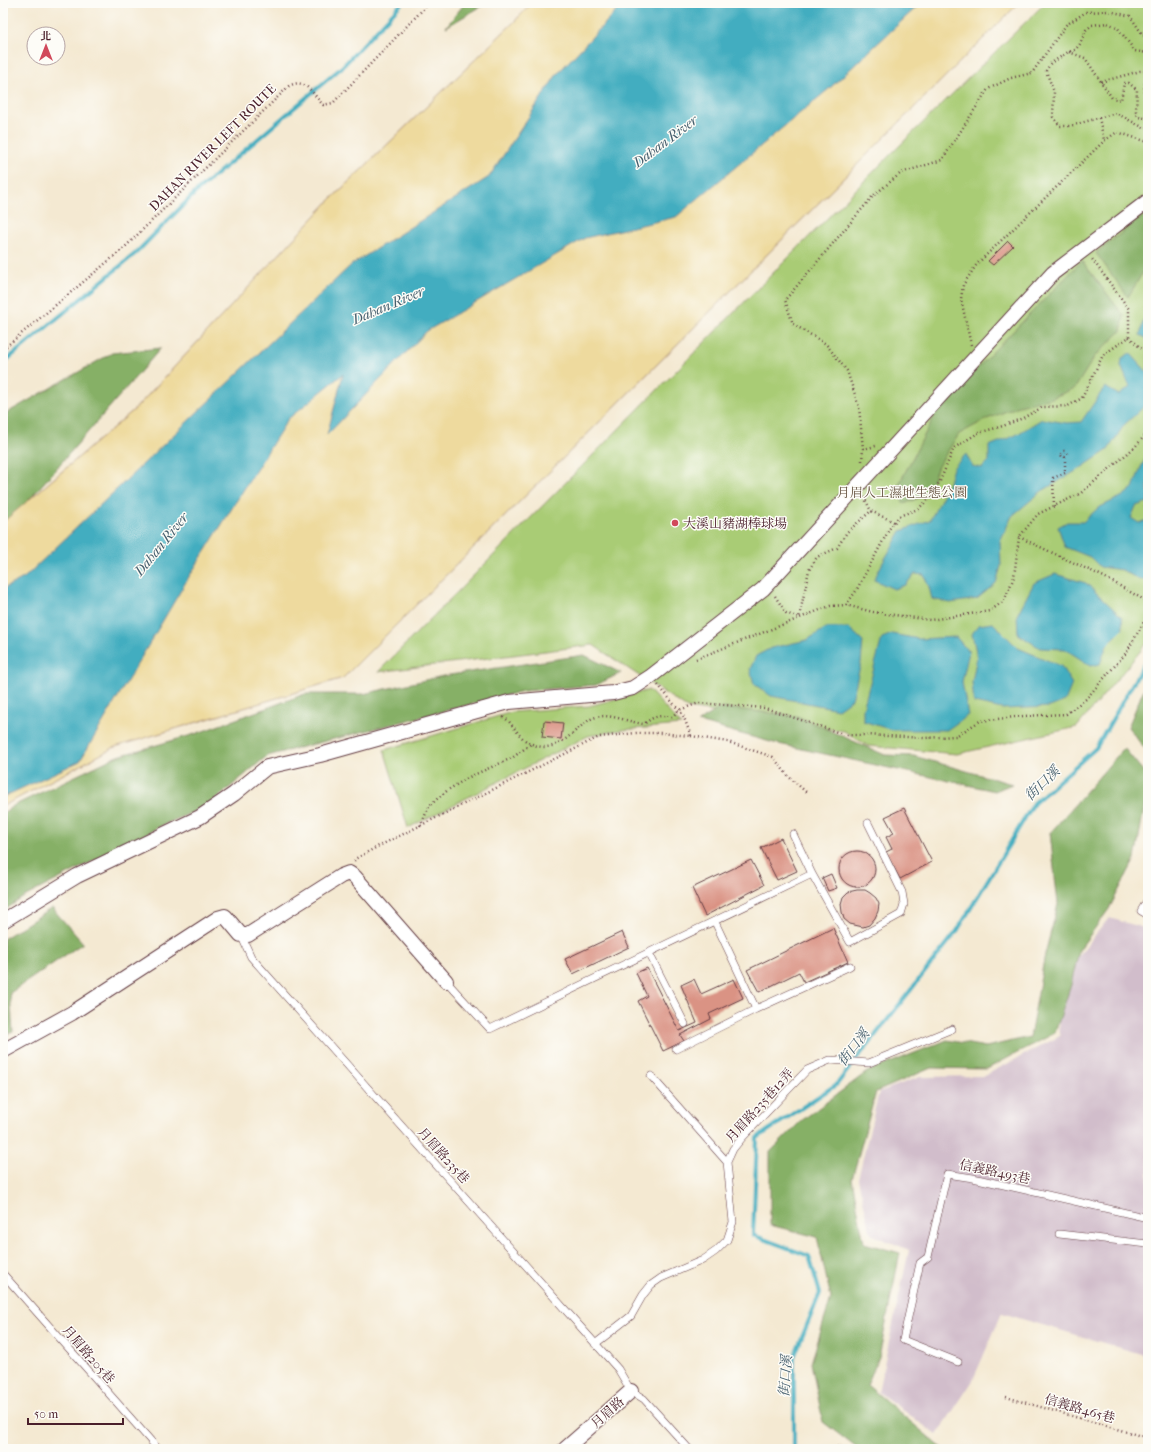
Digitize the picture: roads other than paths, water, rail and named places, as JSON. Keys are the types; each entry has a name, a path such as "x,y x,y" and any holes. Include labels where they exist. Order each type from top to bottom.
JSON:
{"street":[{"path":"3,921 76,876 200,817 234,794 267,767 320,755 509,702 613,693 633,688 650,677 767,584 1053,273 1148,201"},
{"path":"3,1051 72,1013 218,918 225,916 241,935 248,935 341,876 349,873 355,877 446,981"},
{"name":"月眉路","path":"565,1449 631,1390"}],"lane":[{"path":"793,834 812,874 850,942 901,914 904,904 902,892 868,823"},
{"path":"446,981 490,1029 812,874"},
{"path":"1148,899 1141,910 1148,915"},
{"path":"715,922 756,1010"},
{"name":"月眉路235巷","path":"241,935 251,956 618,1369 631,1390"},
{"path":"649,953 684,1024"},
{"path":"676,1049 850,966"},
{"name":"月眉路235巷12弄","path":"595,1344 631,1316 643,1295 652,1285 661,1278 703,1260 716,1251 727,1240 733,1222 727,1162 733,1149 807,1070 830,1060 869,1063 952,1029"},
{"path":"651,1076 727,1162"},
{"name":"信義路493巷","path":"958,1362 903,1340 920,1263 928,1257 947,1174 981,1180 1148,1218"},
{"path":"1059,1234 1148,1244"},
{"name":"月眉路205巷","path":"3,1274 158,1449"},
{"path":"631,1390 644,1399 689,1449"}],"water":[{"name":"Dahan River","path":"624,3 921,3 830,88 676,217 585,238 427,331 327,435 343,374 288,419 187,580 80,761 3,797 3,589 25,577 351,265 489,177 557,74"},
{"path":"1148,312 1148,339 1140,335 1144,318"},
{"path":"1130,353 1148,373 1148,403 1124,425 1108,450 1042,491 1012,516 1000,541 1001,566 996,583 977,599 950,603 932,599 924,575 915,574 905,585 894,589 874,580 901,531 930,520 948,486 953,468 966,454 972,466 982,468 989,461 989,446 1016,435 1042,419 1067,423 1081,422 1105,387 1119,395 1130,387 1121,366 1122,358"},
{"path":"1148,454 1148,502 1136,506 1131,518 1139,523 1148,520 1148,578 1140,580 1122,570 1100,567 1090,557 1065,547 1058,527 1067,522 1083,522 1098,508 1123,496 1133,488"},
{"path":"1055,574 1086,583 1122,617 1123,629 1107,645 1100,664 1091,666 1065,649 1040,648 1018,634 1017,615 1034,583"},
{"path":"993,623 1018,648 1061,666 1072,684 1065,701 1050,707 1002,709 974,703 972,682 977,656 972,634 978,625"},
{"path":"826,628 849,628 863,641 861,663 852,699 838,709 771,696 754,684 750,669 756,656 771,648 807,640"},
{"path":"892,634 919,639 956,637 969,652 962,682 968,715 947,730 892,730 863,721 863,709 882,638"}],"waterway":[{"path":"3,363 136,253 197,191 342,67 402,3"},
{"name":"街口溪","path":"794,1449 794,1357 820,1293 809,1256 753,1235 757,1138 837,1084 957,931 1034,803 1096,748 1148,657"}],"place":[{"name":"大溪山豬湖棒球場","path":"675,523"}],"park label":[{"name":"月眉人工濕地生態公園","path":"902,492"}]}
